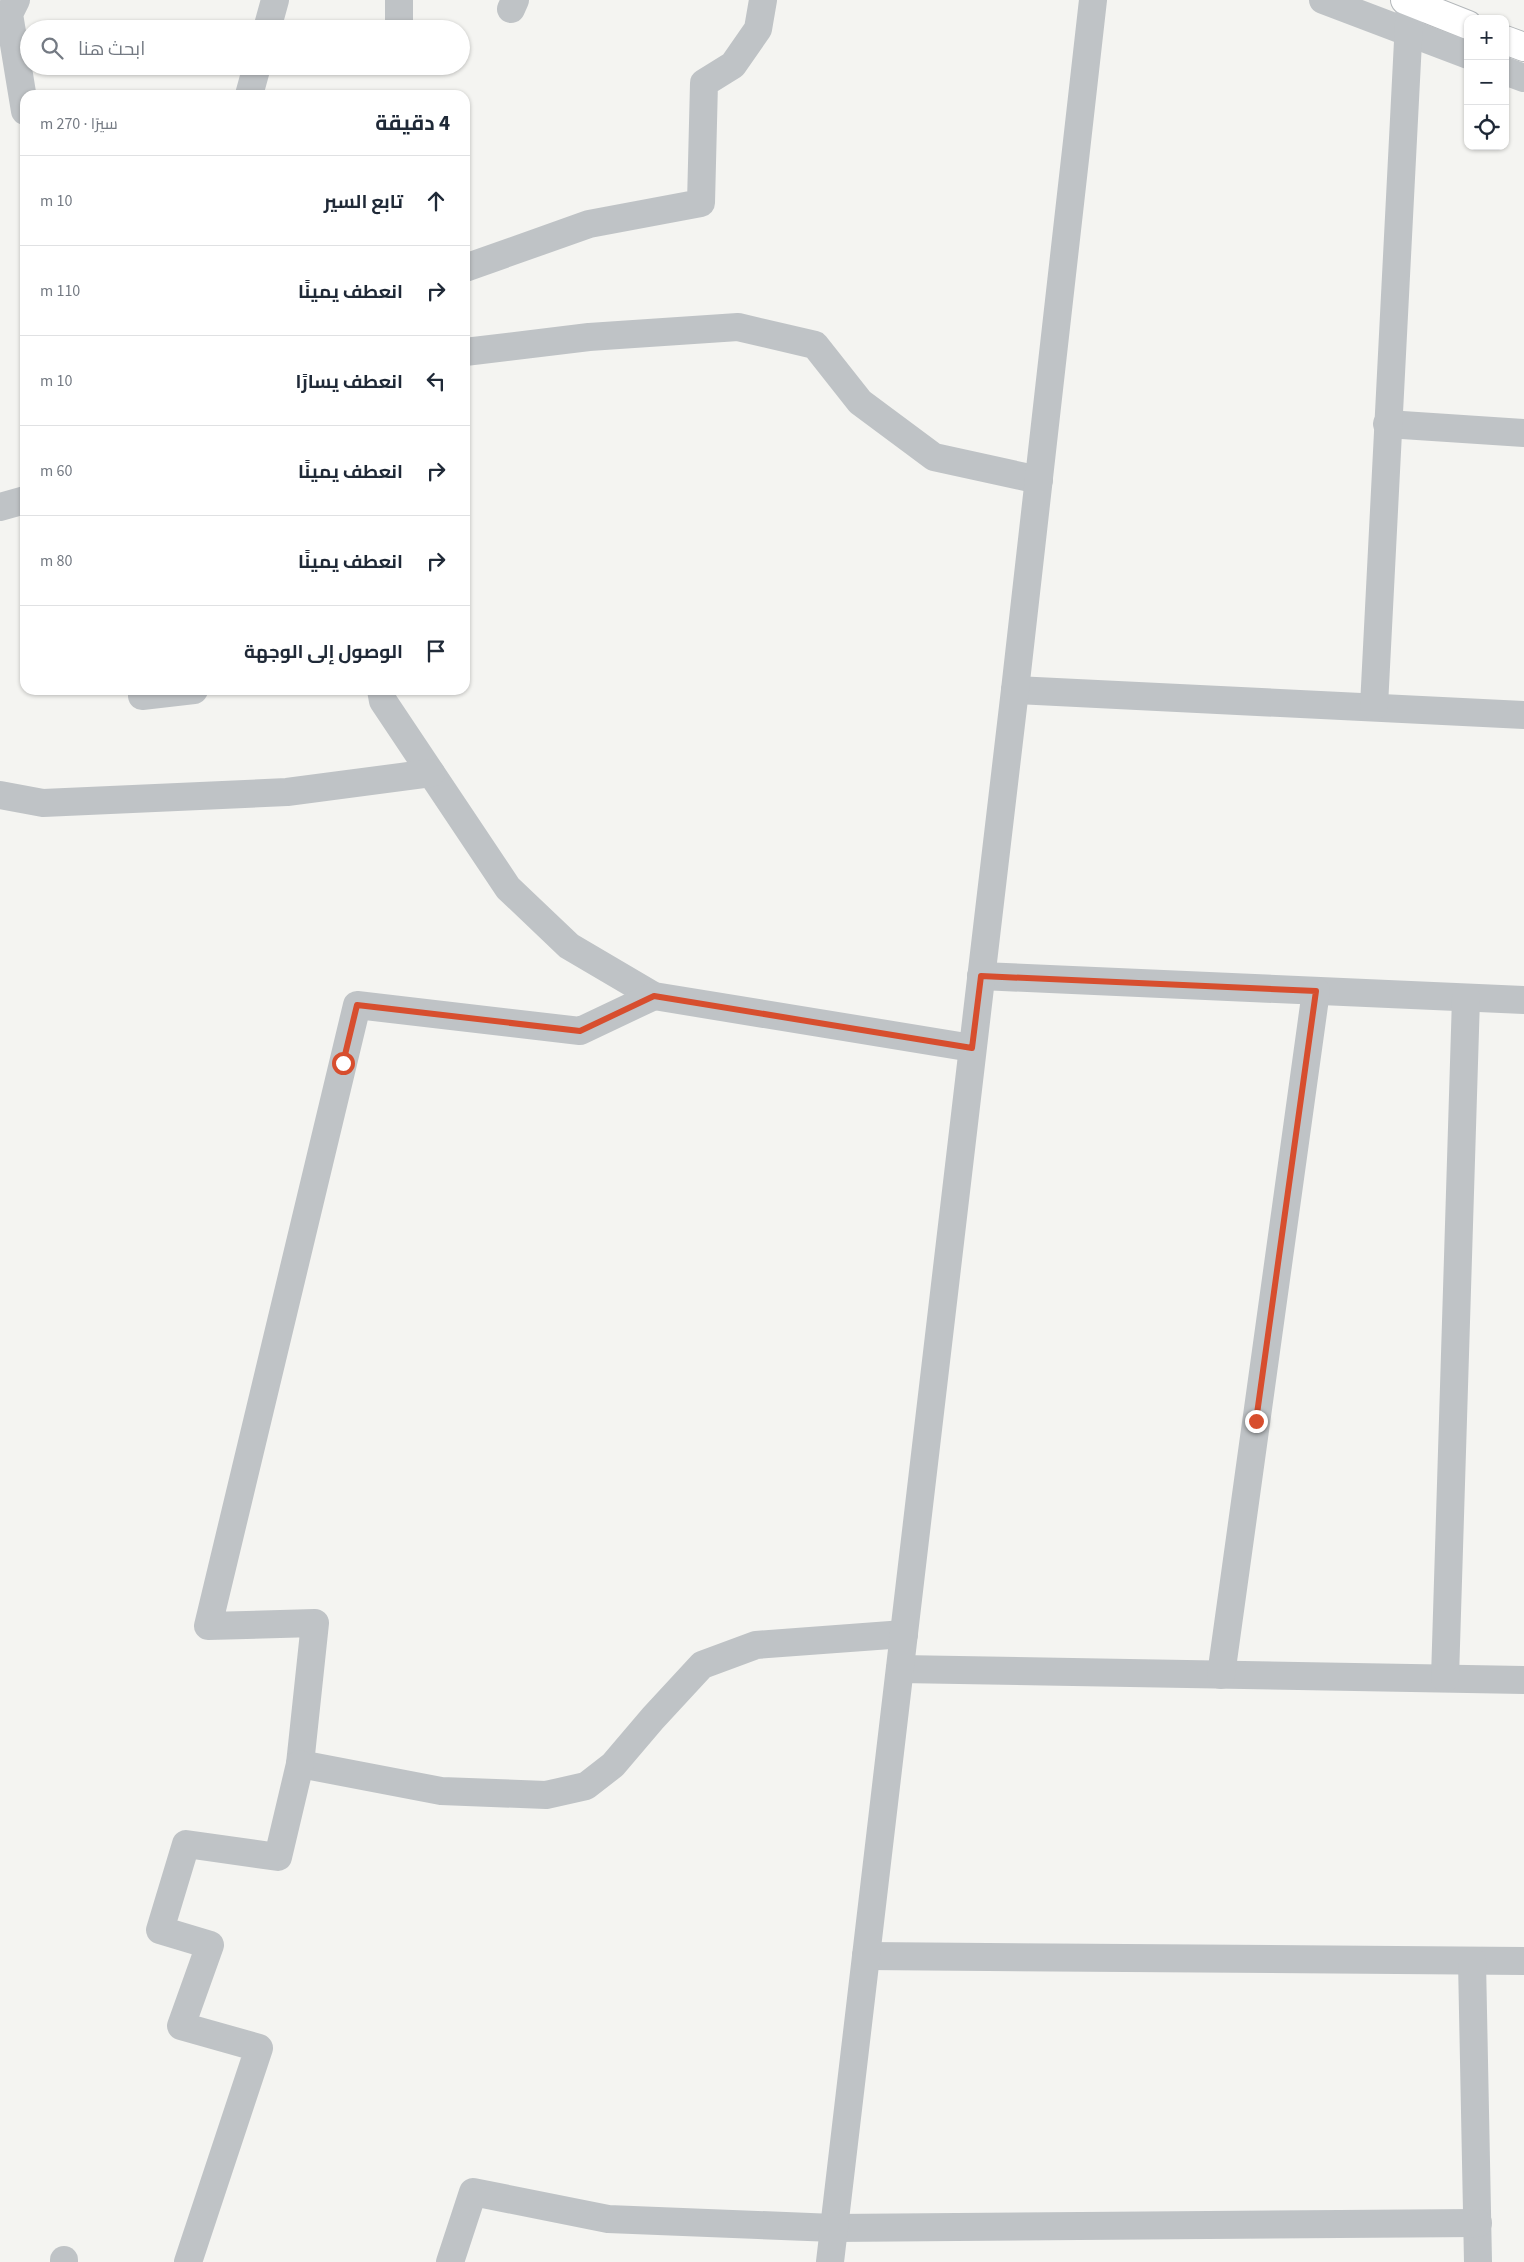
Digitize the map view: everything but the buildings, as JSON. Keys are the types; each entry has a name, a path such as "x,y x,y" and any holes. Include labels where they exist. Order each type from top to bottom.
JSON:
{"main road":[{"path":"1408,1 1464,23"},
{"path":"1509,41 1524,47"}],"street":[{"path":"16,0 9,14 22,90"},
{"path":"269,20 275,0"},
{"path":"399,0 399,20"},
{"path":"470,266 590,224 701,203 704,83 733,65 758,29 763,0"},
{"path":"830,2262 1015,690 1092,0"},
{"path":"1323,0 1464,54"},
{"path":"1374,706 1387,424 1410,32 1408,1"},
{"path":"1509,72 1524,78"},
{"path":"250,90 255,75"},
{"path":"470,351 589,338 738,327 815,345 860,402 934,457 1039,480"},
{"path":"1387,424 1524,433"},
{"path":"0,507 20,501"},
{"path":"1015,690 1524,714"},
{"path":"142,696 151,695"},
{"path":"382,695 383,701 508,888 569,946 654,996 972,1048"},
{"path":"0,794 43,803 287,792 431,773"},
{"path":"981,976 1524,1000"},
{"path":"1221,1674 1316,991"},
{"path":"188,2262 259,2048 181,2026 210,1944 160,1930 186,1844 278,1857 300,1764 315,1623 208,1626 357,1005 580,1031 654,996"},
{"path":"1445,1678 1466,998"},
{"path":"300,1764 441,1791 546,1795 586,1786 614,1765 653,1718 702,1665 756,1645 904,1634"},
{"path":"900,1669 1524,1680"},
{"path":"866,1956 1524,1961"},
{"path":"1472,1961 1478,2262"},
{"path":"450,2262 472,2192 608,2219 834,2228 1478,2223"}],"route":[{"path":"343,1063 357,1005 580,1031 654,996 972,1048 981,976 1316,991 1256,1421"}]}
